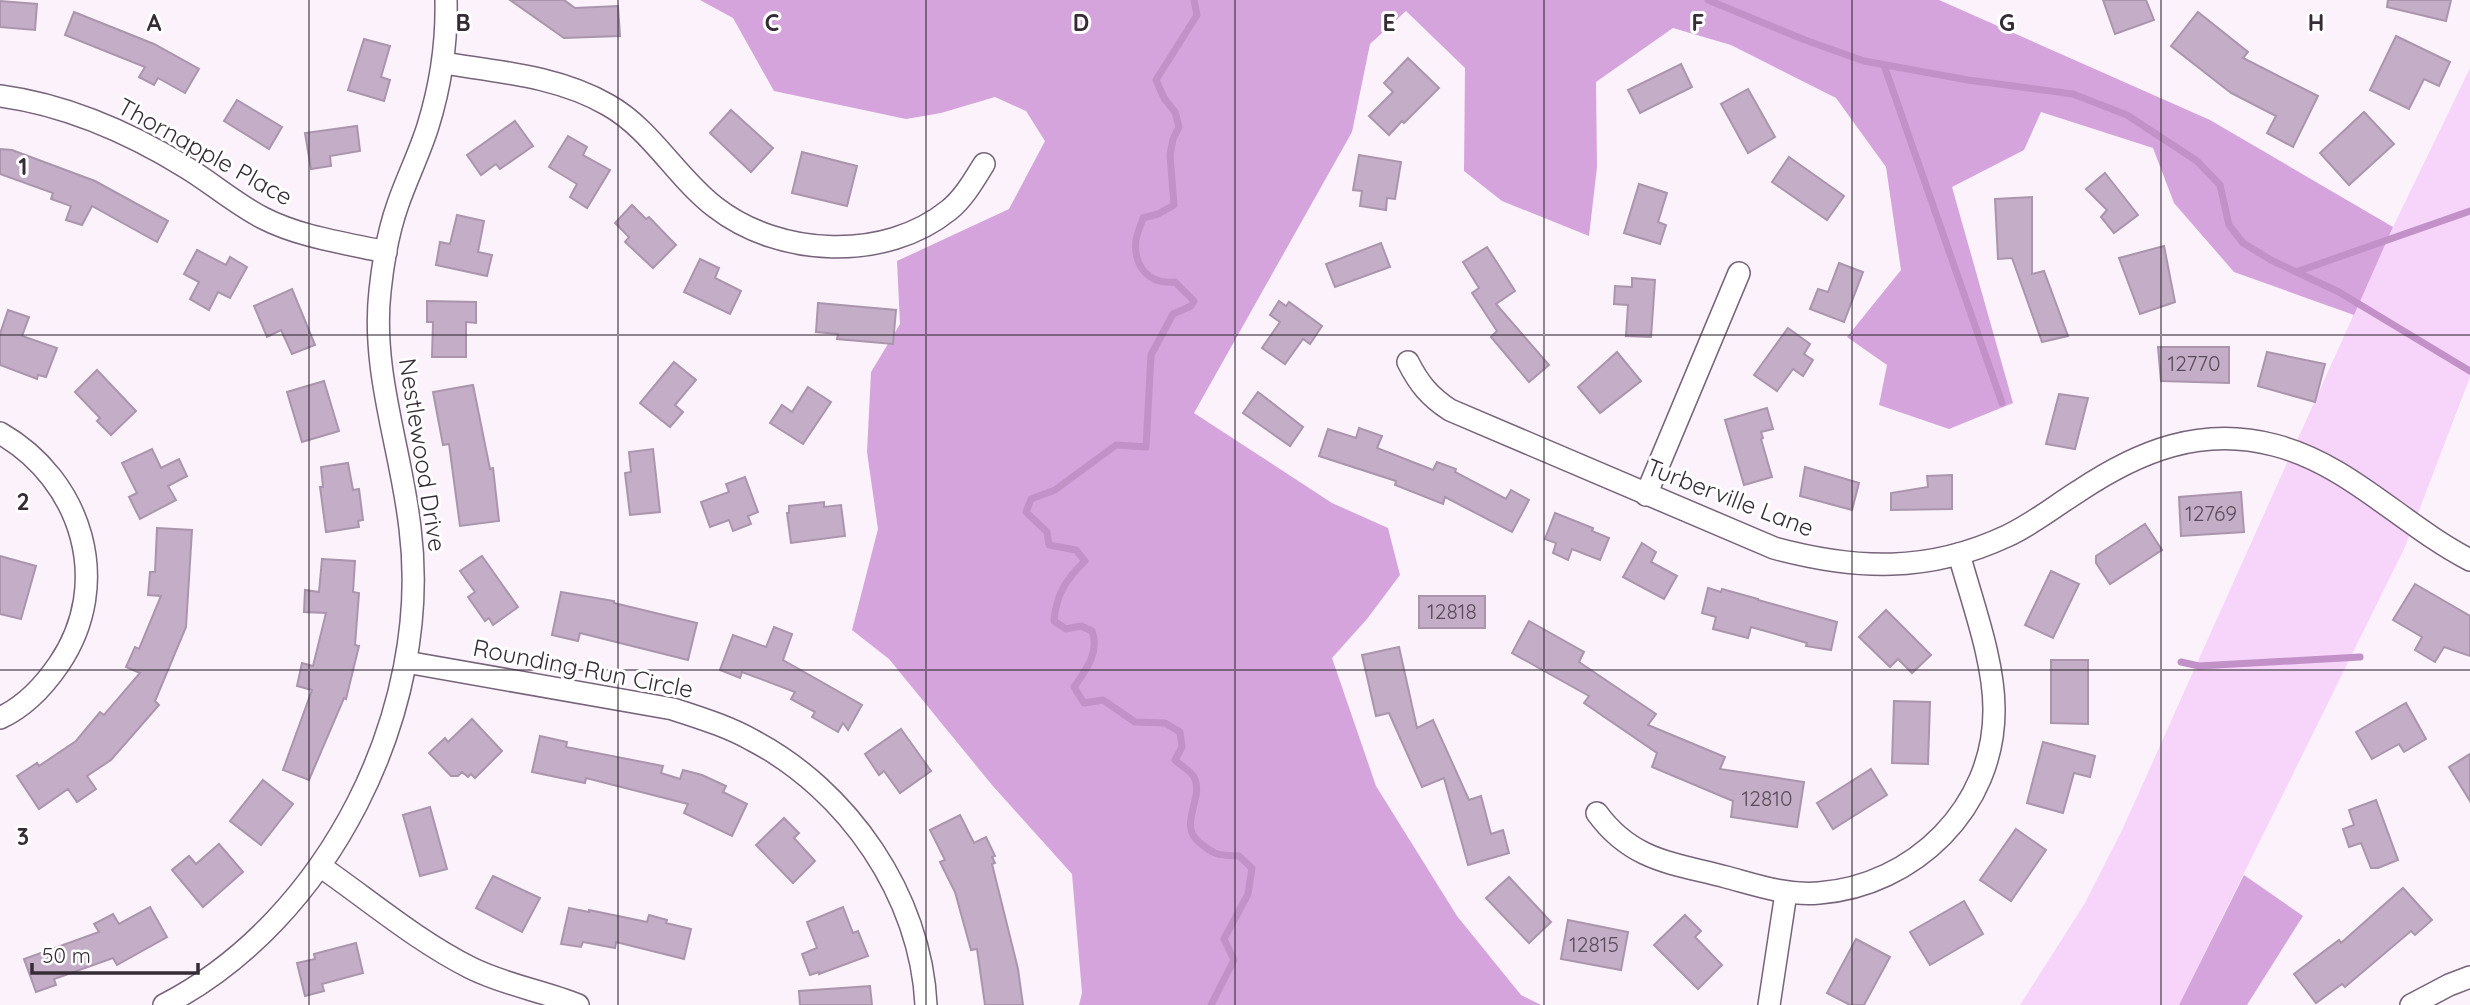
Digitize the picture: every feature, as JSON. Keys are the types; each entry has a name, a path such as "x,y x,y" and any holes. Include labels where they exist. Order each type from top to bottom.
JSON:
{"street":[{"name":"Nestlewood Drive","path":"164,1005 215,973 256,939 291,903 320,866 353,811 377,762 394,712 406,662 412,617 412,561 409,516 381,370 380,293 397,206 428,127 443,63 447,37 446,0"},
{"path":"443,63 565,85 591,96 610,106 639,128 697,193 718,210 751,228 782,240 828,246 854,245 903,235 929,224 957,201 970,187 984,164"},
{"name":"Thornapple Place","path":"0,96 64,110 100,123 143,143 265,219 304,234 386,252"},
{"path":"1646,495 1739,273"},
{"name":"Turberville Lane","path":"1408,362 1416,380 1431,397 1450,410 1774,548 1818,560 1857,565 1897,565 1959,554 2009,536 2045,515 2119,464 2171,445 2205,439 2238,439 2273,444 2323,462 2470,560"},
{"path":"0,433 26,449 46,469 64,494 84,545 87,572 85,599 78,628 66,654 51,677 30,698 0,719"},
{"path":"1597,813 1619,839 1649,856 1786,893 1817,894 1847,890 1878,881 1907,866 1950,828 1968,803 1983,773 1991,741 1994,710 1992,677 1959,554"},
{"name":"Rounding Run Circle","path":"406,662 673,709 708,720 768,749 804,774 838,805 886,872 905,910 918,950 926,1005"},
{"path":"320,866 437,948 472,968 519,987 578,1005"},
{"path":"1769,1005 1786,893"},
{"path":"2411,1005 2449,985 2470,978"}],"shaded area":[{"path":"700,0 1939,0 2210,120 2393,227 2354,315 2234,272 2174,203 2153,148 2041,112 2024,150 1952,187 2013,403 1949,429 1879,405 1887,365 1847,337 1901,270 1886,167 1836,98 1731,45 1673,28 1596,82 1597,167 1589,236 1502,201 1464,171 1465,68 1406,11 1370,44 1352,132 1194,413 1332,503 1388,528 1400,575 1367,619 1332,658 1376,786 1457,916 1521,995 1541,1005 1079,1005 1082,993 1072,874 992,785 889,659 852,630 878,529 867,452 871,372 900,324 897,261 1009,209 1045,141 1026,111 995,97 941,113 906,119 774,91 733,18"},
{"path":"2470,68 2470,377 2405,547 2179,1005 2020,1005 2085,903 2123,828 2393,227"},
{"path":"2244,875 2303,916 2247,1005 2179,1005"}],"building":[{"path":"510,0 564,0 575,8 618,6 620,36 564,38"},
{"path":"2103,0 2146,0 2154,20 2115,34"},
{"path":"2388,0 2451,0 2446,21 2387,7"},
{"path":"0,1 37,4 35,30 0,27"},
{"path":"74,12 154,44 199,69 185,93 158,78 154,85 139,77 145,67 65,35"},
{"path":"2198,12 2248,52 2243,58 2318,96 2293,147 2267,133 2276,116 2231,93 2171,46"},
{"path":"2396,36 2450,62 2439,86 2424,79 2409,109 2370,90"},
{"path":"364,39 390,46 381,77 390,80 384,101 348,90"},
{"path":"1408,58 1439,88 1389,135 1369,116 1393,92 1384,83"},
{"path":"1681,64 1692,87 1640,113 1628,90"},
{"path":"1748,89 1775,137 1748,153 1721,104"},
{"path":"237,100 282,127 269,149 224,121"},
{"path":"731,110 773,148 751,172 710,133"},
{"path":"2364,112 2394,144 2349,185 2320,153"},
{"path":"515,121 533,146 500,169 496,164 481,175 467,155"},
{"path":"357,126 360,151 330,156 331,166 311,169 305,133"},
{"path":"568,136 587,147 583,155 610,170 587,208 570,197 577,184 549,167"},
{"path":"0,149 12,150 95,181 168,221 157,242 92,206 82,225 66,220 71,206 51,199 53,193 0,174"},
{"path":"802,152 857,166 847,206 792,193"},
{"path":"1359,155 1401,162 1395,199 1387,198 1386,210 1360,206 1362,191 1353,190"},
{"path":"1789,157 1844,196 1827,220 1772,182"},
{"path":"2105,173 2138,215 2114,233 2101,217 2107,210 2086,189"},
{"path":"1639,184 1667,193 1658,222 1666,225 1660,244 1624,233"},
{"path":"2032,197 2032,274 2044,271 2068,336 2042,342 2012,258 1998,259 1995,199"},
{"path":"632,205 646,219 649,217 676,245 653,268 625,242 629,237 615,223"},
{"path":"457,215 484,221 478,252 492,255 487,276 436,265 440,242 450,244"},
{"path":"1381,243 1390,267 1335,287 1326,264"},
{"path":"2164,246 2175,302 2140,314 2119,258"},
{"path":"1487,247 1515,291 1496,304 1549,365 1529,382 1491,337 1497,331 1472,293 1479,288 1463,262"},
{"path":"197,250 226,265 230,257 247,267 230,298 218,292 209,310 190,299 199,282 184,274"},
{"path":"700,259 719,268 715,278 741,291 730,314 684,292"},
{"path":"1839,263 1863,272 1844,322 1810,309 1818,289 1828,292"},
{"path":"1632,278 1655,280 1651,337 1626,336 1628,305 1614,304 1615,286 1632,287"},
{"path":"292,289 315,345 292,354 281,330 267,337 254,306"},
{"path":"427,301 476,302 476,323 466,322 466,357 432,357 433,322 427,322"},
{"path":"1279,301 1286,306 1289,302 1322,326 1310,344 1303,339 1285,364 1262,348 1280,322 1270,315"},
{"path":"818,303 896,310 893,344 837,339 838,334 816,332"},
{"path":"8,310 29,317 22,336 57,348 46,377 38,375 37,379 0,365 0,334"},
{"path":"1788,328 1810,344 1804,354 1813,360 1803,376 1793,369 1777,391 1754,375"},
{"path":"2158,347 2229,347 2229,383 2161,381"},
{"path":"1617,352 1641,381 1600,413 1578,387"},
{"path":"2267,352 2325,364 2315,402 2258,386"},
{"path":"674,362 696,380 675,405 683,412 670,427 640,403"},
{"path":"97,370 136,411 111,435 97,421 100,418 75,392"},
{"path":"324,381 339,431 302,442 287,392"},
{"path":"473,385 490,469 493,468 499,521 460,526 449,444 443,445 433,392"},
{"path":"808,387 831,402 803,444 770,423 782,405 792,412"},
{"path":"1258,392 1303,427 1290,446 1243,413"},
{"path":"2059,394 2088,398 2075,449 2046,444"},
{"path":"1767,408 1773,429 1761,432 1761,439 1772,477 1744,485 1725,420"},
{"path":"1359,428 1382,436 1377,448 1433,470 1437,462 1456,469 1455,472 1506,499 1511,490 1529,500 1512,532 1445,497 1443,504 1395,485 1396,481 1319,456 1328,429 1356,438"},
{"path":"152,449 161,468 179,459 187,476 168,486 176,500 140,519 129,497 137,493 122,463"},
{"path":"653,449 660,512 630,515 625,473 631,472 629,452"},
{"path":"348,463 353,490 359,489 363,520 358,521 359,527 326,532 320,487 323,487 321,467"},
{"path":"1805,467 1859,483 1852,510 1800,496"},
{"path":"1952,475 1952,509 1891,510 1891,493 1928,487 1927,476"},
{"path":"745,477 758,512 748,516 751,524 733,531 729,520 710,527 701,502 729,492 726,484"},
{"path":"2241,492 2244,532 2181,536 2179,497"},
{"path":"824,502 824,507 841,505 845,536 791,543 787,513 789,506"},
{"path":"1555,513 1593,528 1592,531 1609,538 1600,560 1572,549 1568,560 1553,553 1556,543 1545,539"},
{"path":"2145,524 2162,550 2110,584 2096,563 2096,556"},
{"path":"157,528 192,530 186,627 155,701 159,705 111,760 87,776 96,789 77,802 68,789 39,809 17,776 37,763 39,766 76,741 100,712 104,715 140,673 126,667 135,647 139,649 161,596 148,595 150,572 155,572"},
{"path":"1642,543 1656,552 1651,562 1677,576 1664,599 1623,577"},
{"path":"0,556 36,566 21,619 0,614"},
{"path":"482,556 518,607 493,625 489,618 485,621 468,597 475,592 460,571"},
{"path":"322,559 355,561 353,592 359,593 355,645 359,646 346,699 344,698 309,780 283,770 312,690 297,686 302,663 313,666 326,613 304,612 305,590 319,592"},
{"path":"2051,571 2079,584 2053,638 2025,625"},
{"path":"2415,584 2470,616 2470,656 2444,647 2435,662 2415,650 2422,637 2393,620"},
{"path":"1708,588 1721,592 1722,589 1837,622 1831,650 1806,646 1807,643 1751,627 1748,638 1713,629 1716,617 1702,613"},
{"path":"561,592 614,601 697,623 688,660 580,633 578,641 552,635"},
{"path":"1419,596 1485,596 1485,628 1419,628"},
{"path":"1886,610 1931,655 1912,673 1898,659 1890,667 1859,637"},
{"path":"1529,621 1584,652 1579,662 1656,714 1648,725 1725,757 1720,769 1804,782 1797,827 1731,817 1733,801 1652,767 1657,753 1584,703 1589,696 1512,653"},
{"path":"774,627 792,634 783,660 862,705 848,730 843,723 838,732 812,717 815,712 791,699 795,692 742,672 740,678 720,670 733,635 766,647"},
{"path":"1399,647 1417,728 1433,720 1469,800 1481,796 1491,834 1503,830 1509,853 1468,865 1444,778 1422,787 1389,713 1376,716 1362,655"},
{"path":"2051,660 2088,660 2088,724 2051,723"},
{"path":"1894,701 1930,702 1928,764 1892,763"},
{"path":"2406,703 2426,739 2404,752 2399,744 2372,759 2356,732"},
{"path":"472,719 502,751 475,778 462,772 458,776 451,776 429,753 445,738 448,742"},
{"path":"901,729 931,771 900,793 884,771 879,775 865,754"},
{"path":"540,736 567,742 566,747 663,766 661,773 680,779 683,770 702,775 726,786 723,792 747,804 732,836 684,813 688,804 586,778 585,783 532,772"},
{"path":"2043,742 2095,756 2090,777 2074,773 2063,813 2027,803"},
{"path":"2470,754 2470,801 2449,767"},
{"path":"1871,769 1887,795 1833,829 1817,803"},
{"path":"263,780 293,804 261,845 230,821"},
{"path":"2376,800 2398,860 2371,868 2361,843 2349,847 2343,829 2354,825 2349,810"},
{"path":"430,807 447,869 420,876 403,815"},
{"path":"960,815 974,843 986,837 995,856 992,857 995,863 992,864 1018,969 1023,1005 985,1005 977,949 971,950 955,892 940,862 945,860 930,830"},
{"path":"784,818 799,833 794,838 815,861 793,883 756,845"},
{"path":"2016,829 2046,850 2011,901 1980,880"},
{"path":"219,844 243,872 203,907 172,870 189,856 196,864"},
{"path":"493,876 540,898 522,932 476,908"},
{"path":"1509,877 1551,922 1529,943 1486,898"},
{"path":"2403,888 2432,920 2415,935 2411,931 2345,987 2342,984 2316,1003 2294,974 2339,940 2341,943"},
{"path":"1964,901 1983,934 1930,965 1910,932"},
{"path":"150,907 167,937 117,965 113,958 54,979 56,985 36,992 24,959 99,932 94,924 113,914 119,924"},
{"path":"843,907 853,933 858,931 868,956 810,975 802,954 817,948 807,922"},
{"path":"569,908 647,922 649,915 667,920 666,923 691,929 684,959 616,942 615,948 583,942 581,947 561,944"},
{"path":"1685,915 1701,931 1695,937 1722,965 1698,989 1654,945"},
{"path":"1568,920 1628,932 1621,970 1561,959"},
{"path":"1856,939 1890,957 1864,1005 1850,1005 1827,993"},
{"path":"356,943 363,973 322,984 324,991 305,996 297,963 315,959 314,954"},
{"path":"870,986 872,1005 800,1005 799,991"}],"waterway":[{"path":"1194,0 1197,15 1156,80 1164,98 1175,112 1179,127 1170,155 1174,205 1158,214 1143,218 1136,249 1140,266 1150,277 1175,282 1194,301 1191,306 1173,314 1151,355 1146,447 1116,445 1055,490 1031,499 1026,512 1047,532 1049,545 1076,550 1085,561 1063,588 1054,621 1066,629 1081,626 1092,631 1093,653 1074,687 1084,703 1103,700 1135,722 1165,723 1180,732 1182,747 1175,760 1191,774 1197,787 1191,820 1193,835 1209,850 1222,855 1239,856 1252,868 1248,894 1224,939 1234,960 1211,1005"},
{"path":"1708,0 1864,61 1968,80 2073,94 2127,115 2197,161 2220,185 2229,225 2243,243 2271,260 2339,292 2470,371"},
{"path":"1884,65 2002,403"},
{"path":"2296,272 2470,211"},
{"path":"2181,662 2199,666 2360,657"}]}
